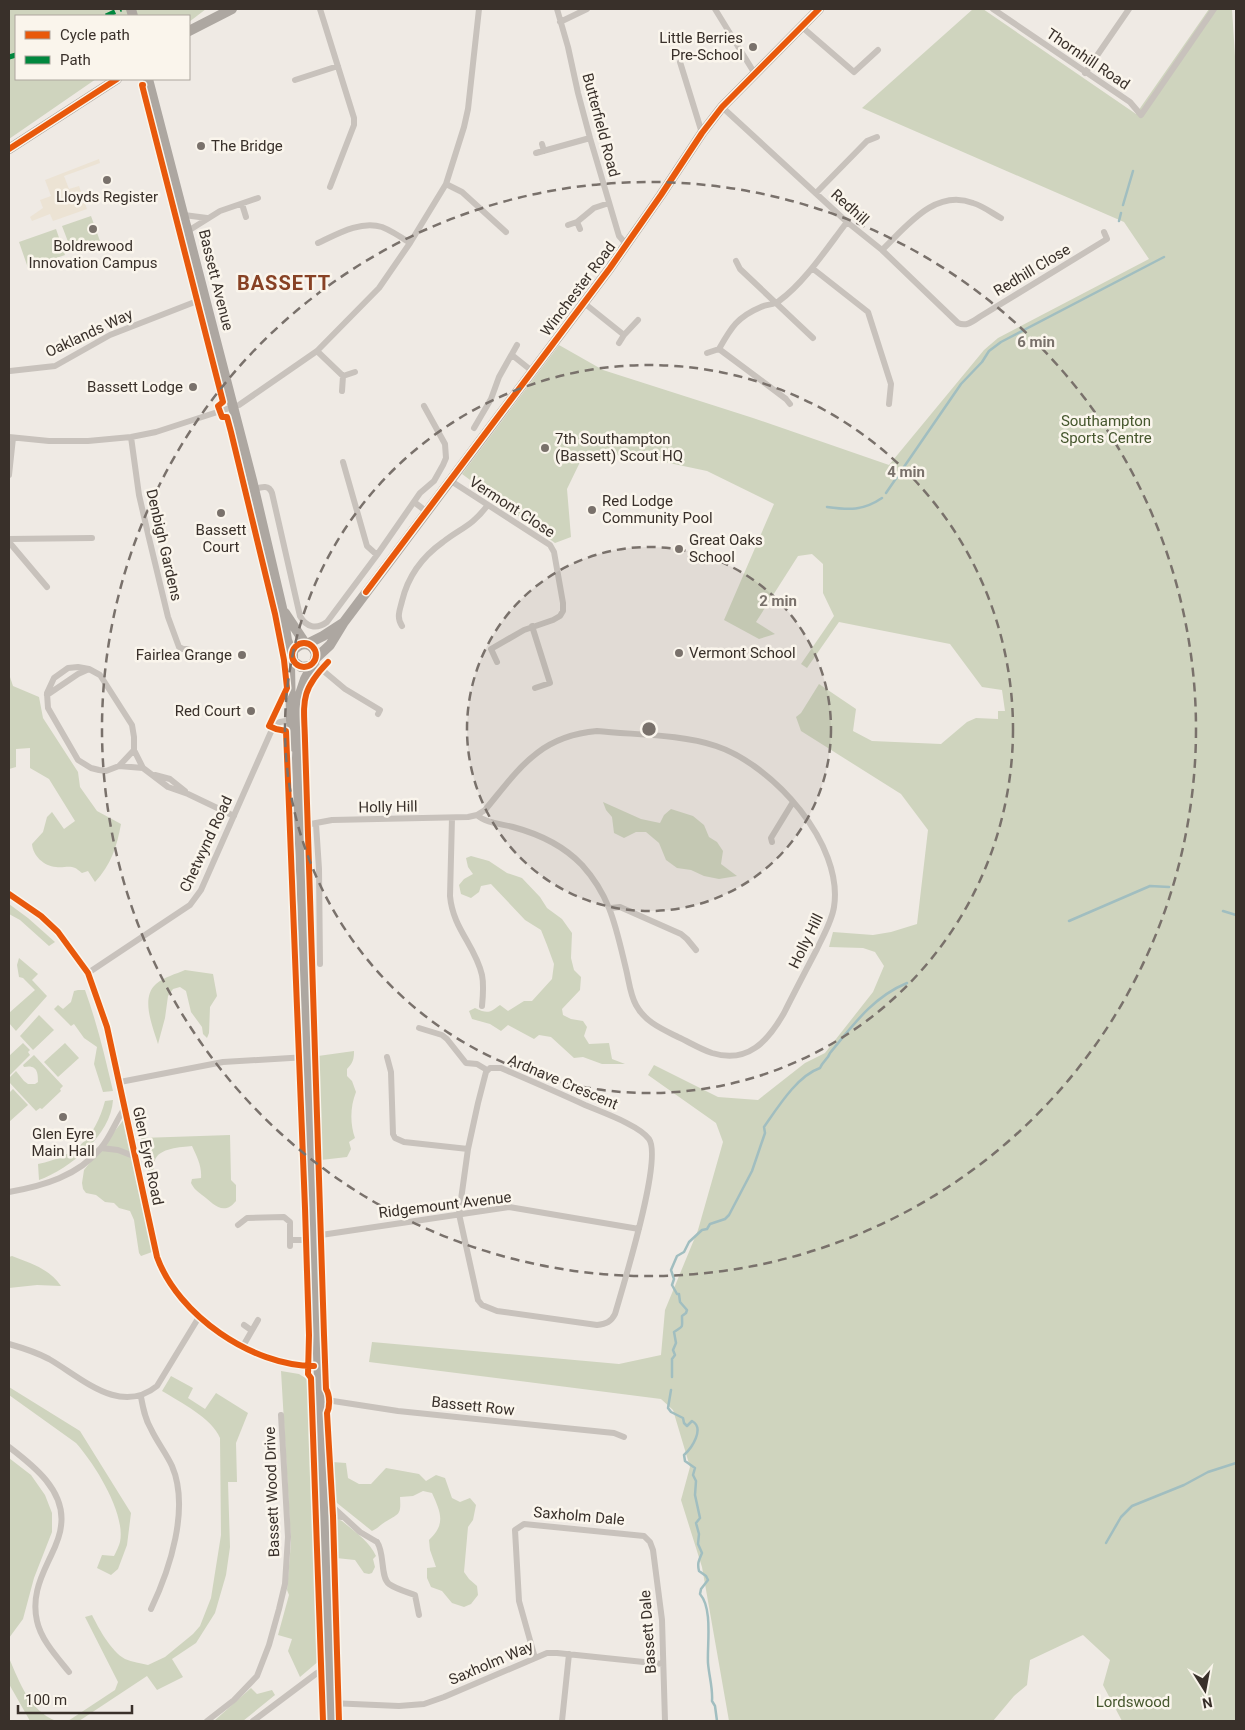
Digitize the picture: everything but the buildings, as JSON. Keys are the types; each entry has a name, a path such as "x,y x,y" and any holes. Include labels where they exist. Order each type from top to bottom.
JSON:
{"main road":[{"path":"190,30 232,9"},
{"name":"Winchester Road","path":"314,662 330,645 344,622 584,303 722,107 819,9"},
{"path":"9,149 114,80"},
{"name":"Bassett Avenue","path":"148,80 254,489 282,608 287,640 292,656 290,664 290,720 297,758"},
{"name":"Bassett Avenue","path":"282,608 296,633 306,644"},
{"name":"Winchester Road","path":"306,644 323,636 344,622"},
{"path":"306,644 313,647 314,662 301,667 295,664 292,656 298,645 306,644"},
{"name":"Bassett Avenue","path":"314,662 300,694 297,758 331,1721"}],"street":[{"path":"320,9 354,118 354,125 330,187"},
{"path":"9,475 11,438 69,441 131,438 169,428 239,405 317,351 378,288 410,243 446,184 464,128 468,109 480,9"},
{"name":"Butterfield Road","path":"557,9 590,138 609,203 619,236 627,244"},
{"path":"560,22 588,9"},
{"path":"715,9 755,74"},
{"name":"Thornhill Road","path":"993,9 1130,102 1141,115 1214,9"},
{"path":"1085,73 1129,9"},
{"path":"802,27 854,72 878,50"},
{"path":"680,62 702,133"},
{"path":"295,80 338,66"},
{"name":"Redhill","path":"722,107 847,222 882,250 962,325"},
{"path":"816,194 868,140 876,137"},
{"path":"536,153 543,147 590,138"},
{"path":"446,184 462,192 506,232"},
{"path":"188,231 220,211 258,198"},
{"path":"882,250 928,208 946,201 964,200 972,202 1001,218"},
{"path":"568,225 577,222 594,208 609,203"},
{"path":"242,204 246,217"},
{"path":"184,215 207,218"},
{"path":"577,222 580,229"},
{"path":"707,352 719,349 733,324 748,313 762,306 777,303 812,268 847,222"},
{"path":"318,243 348,230 370,225 390,231 410,243"},
{"name":"Redhill Close","path":"962,325 981,316 1107,239 1104,232"},
{"path":"736,261 740,269 813,338"},
{"path":"812,268 868,312 890,384 890,404"},
{"name":"Oaklands Way","path":"10,371 55,366 110,335 205,298"},
{"path":"584,303 624,336"},
{"path":"619,343 638,320"},
{"path":"474,428 476,419 491,399 498,377 517,346"},
{"path":"719,349 744,366 790,404"},
{"path":"317,351 343,376 342,391"},
{"path":"512,355 532,371"},
{"path":"343,376 355,372"},
{"path":"254,489 267,487 271,490 300,616 303,621 313,627 322,626 377,556 420,493 434,481 446,458 446,444 424,406"},
{"name":"Denbigh Gardens","path":"131,438 139,495 168,617 179,647 183,649 188,648"},
{"path":"343,462 367,546 377,556"},
{"name":"Vermont Close","path":"451,481 550,546 554,552 563,611 560,616 553,620 532,626 491,649 498,662"},
{"path":"414,502 427,512"},
{"path":"402,626 398,616 405,589 413,572 443,541 477,519 487,506"},
{"path":"9,540 92,538"},
{"path":"9,540 47,587"},
{"path":"532,626 550,683 534,688"},
{"path":"314,662 345,689 381,710"},
{"path":"143,768 134,750 132,725 100,675 89,668 78,667 68,668 61,672 50,685 47,695 50,714 78,760 91,768 99,770 119,766 143,768 168,787 188,794 234,816"},
{"path":"47,695 89,668"},
{"name":"Chetwynd Road","path":"88,973 190,905 196,898 213,865 274,726 280,722 290,720"},
{"name":"Holly Hill","path":"300,826 332,820 452,818 477,815 485,810 524,763 535,754 546,746 585,732 596,731 688,740 717,746 732,752 762,772 778,786 807,818 822,841 830,867 834,891 832,914 780,1020 761,1044 754,1050 733,1056 711,1052 660,1028 642,1014 632,995 610,908 602,892 582,865 557,844 525,831 483,819 477,815"},
{"path":"119,766 134,750"},
{"path":"772,842 771,838 793,802"},
{"path":"452,818 451,907 456,922 479,966 484,990 482,1006"},
{"path":"316,824 319,869 320,964"},
{"name":"Glen Eyre Road","path":"9,894 41,916 58,932 88,973 107,1027 157,1257 162,1270 179,1296 199,1317 222,1335 243,1346 286,1363 318,1366"},
{"path":"610,908 620,907 681,934 696,950"},
{"path":"418,1028 428,1034 442,1035 447,1039 465,1066 477,1064 487,1070"},
{"path":"120,1082 223,1062 307,1057"},
{"path":"387,1057 391,1072 394,1138 404,1142 468,1149"},
{"name":"Ardnave Crescent","path":"501,1068 613,1117 646,1136 652,1146 647,1191 639,1229 612,1320 608,1323 597,1325 497,1311 482,1305 476,1294 459,1214 468,1149 487,1070 501,1068"},
{"path":"9,1192 36,1187 62,1177 84,1163 101,1148 125,1108"},
{"path":"101,1148 118,1150 136,1157"},
{"name":"Ridgemount Avenue","path":"314,1238 321,1235 509,1207 639,1229"},
{"path":"238,1225 247,1218 284,1216 290,1222 290,1243 314,1238"},
{"path":"9,1344 48,1358 101,1391 128,1398 141,1397 157,1386 199,1317"},
{"path":"243,1346 258,1320"},
{"path":"244,1325 251,1330"},
{"path":"141,1397 144,1414 172,1465 178,1485 178,1518 173,1555 151,1609"},
{"name":"Bassett Row","path":"320,1400 398,1411 614,1433 624,1436"},
{"name":"Bassett Wood Drive","path":"207,1721 234,1700 256,1676 270,1645 279,1609 285,1584 288,1538 281,1414"},
{"path":"9,1447 32,1464 45,1478 55,1494 60,1510 62,1526 35,1598 35,1613 40,1631 69,1672"},
{"path":"323,1498 360,1532 379,1539 385,1579 389,1584 418,1594 419,1615"},
{"path":"324,1520 333,1516 342,1517"},
{"name":"Saxholm Dale","path":"536,1658 518,1601 514,1544 515,1530 518,1526 524,1524 639,1534 650,1542"},
{"name":"Bassett Dale","path":"650,1542 654,1550 662,1620 665,1721"},
{"name":"Saxholm Way","path":"330,1703 399,1706 424,1704 547,1653 663,1664"},
{"path":"562,1721 569,1654"},
{"path":"57,1671 64,1666"},
{"path":"253,1721 329,1666"}],"green space":[{"path":"9,9 206,9 190,21 190,15 15,15 15,80 95,80 9,139"},
{"path":"973,9 983,9 1136,114 1209,9 1232,9 1236,72 1236,1721 1122,1721 1103,1685 1110,1660 1083,1635 1030,1660 1027,1685 1014,1696 993,1721 729,1721 702,1567 681,1500 690,1467 673,1410 661,1399 369,1362 372,1342 619,1364 661,1355 665,1310 698,1230 723,1142 716,1123 648,1075 654,1065 718,1097 758,1100 805,1063 825,1053 873,992 884,966 875,952 863,948 829,947 833,932 873,935 917,924 928,830 901,794 801,731 796,717 801,713 819,684 856,709 853,731 872,741 941,744 967,722 976,718 998,719 998,711 1005,711 1002,690 982,687 950,644 839,622 807,668 801,664 834,616 823,593 823,564 812,554 798,556 756,622 775,634 759,639 724,620 774,504 707,471 636,456 595,454 581,460 567,489 571,537 555,543 462,474 559,345 603,370 753,418 889,465 984,350 998,338 1149,259 1124,222 862,108"},
{"path":"91,216 100,241 72,252 62,226"},
{"path":"56,229 65,255 28,268 19,242"},
{"path":"9,674 13,686 39,697 43,718 78,772 80,787 97,811 121,824 112,855 101,876 95,882 88,871 82,873 72,867 47,865 34,853 32,844 43,832 47,817 52,812 64,829 75,821 49,779 30,768 30,748 16,749 16,767 9,769"},
{"path":"603,802 641,819 660,823 664,815 671,809 693,816 704,825 709,837 717,842 723,851 721,864 737,876 719,879 704,876 691,870 677,868 666,860 659,843 646,832 636,832 624,838 614,833 612,817 606,810"},
{"path":"471,856 489,861 507,873 522,878 540,897 547,908 562,919 572,933 571,958 574,970 581,977 580,990 562,1009 563,1015 571,1019 583,1021 587,1027 584,1036 589,1044 609,1043 612,1059 625,1064 602,1064 583,1057 574,1058 551,1037 539,1035 534,1039 508,1025 501,1031 490,1024 472,1019 469,1011 475,1008 488,1012 500,1005 508,1011 524,1001 532,1001 552,979 554,964 541,930 525,920 491,884 481,886 479,892 471,898 461,894 459,885 464,879 473,874 468,867 466,858"},
{"path":"9,904 55,942 49,946 20,920 9,914"},
{"path":"19,958 38,974 32,980 47,996 16,1031 9,1023 9,1013 35,990 23,978 19,977 17,965"},
{"path":"185,970 213,974 217,996 210,1007 209,1033 207,1038 203,1034 202,1027 191,1012 186,991 180,987 173,989 168,996 165,1018 158,1044 149,1013 148,1005 151,990 163,979"},
{"path":"85,990 113,1091 103,1092 94,1064 97,1047 84,1038 74,1024 71,1026 54,1009 58,1005 63,1009 71,1002 74,991"},
{"path":"39,1015 54,1030 33,1050 20,1036"},
{"path":"23,1043 30,1050 28,1052 30,1055 9,1076 9,1056"},
{"path":"65,1043 79,1058 58,1077 44,1062"},
{"path":"354,1051 353,1061 347,1069 347,1076 352,1081 356,1092 351,1115 355,1138 349,1142 351,1149 347,1157 321,1160 318,1056"},
{"path":"34,1055 63,1086 60,1089 61,1091 42,1109 40,1108 36,1111 9,1082 9,1078 16,1071 28,1084 38,1082 35,1068 24,1067 23,1065"},
{"path":"13,1089 28,1105 9,1122 9,1093"},
{"path":"113,1100 111,1113 105,1126 87,1149 63,1168 39,1180 38,1164 63,1156 82,1143 96,1125 105,1101"},
{"path":"125,1118 152,1252 141,1256 134,1220 130,1211 119,1208 114,1203 105,1202 96,1195 86,1193 82,1183 84,1170"},
{"path":"230,1135 231,1180 236,1185 236,1201 227,1208 214,1205 192,1185 192,1179 201,1178 201,1169 192,1146 171,1149 161,1153 155,1160 153,1172 149,1174 141,1138"},
{"path":"12,1256 45,1271 61,1286 37,1285 9,1288 9,1257"},
{"path":"281,1371 299,1374 307,1379 309,1383 320,1660 300,1677 288,1651 292,1639 278,1635 289,1595 287,1590 291,1542"},
{"path":"171,1376 193,1388 188,1398 205,1409 216,1393 248,1413 236,1443 237,1482 228,1482 230,1547 226,1575 215,1613 196,1643 172,1659 183,1677 157,1690 147,1676 79,1721 68,1721 115,1690 118,1682 85,1617 92,1615 115,1651 125,1659 148,1665 165,1657 193,1634 200,1626 211,1598 221,1535 220,1438 203,1417 162,1391"},
{"path":"9,1387 80,1431 131,1513 127,1545 118,1569 111,1575 97,1568 102,1555 114,1556 120,1542 121,1530 118,1517 107,1489 76,1443 9,1395"},
{"path":"9,1458 31,1475 45,1495 52,1513 52,1532 34,1578 23,1619 9,1638"},
{"path":"332,1462 346,1463 348,1478 359,1484 371,1484 386,1468 419,1474 426,1481 436,1475 445,1478 452,1498 460,1502 470,1498 476,1505 473,1520 468,1527 464,1572 477,1586 478,1595 471,1604 464,1607 452,1603 442,1591 431,1587 427,1578 427,1568 436,1567 430,1550 429,1540 438,1529 440,1523 438,1507 432,1493 423,1491 413,1496 400,1497 400,1510 398,1513 372,1531 333,1498"},
{"path":"338,1519 361,1537 373,1551 376,1556 373,1559 375,1567 372,1573 364,1573 355,1560 336,1558 335,1520"},
{"path":"9,1658 26,1695 39,1710 56,1721 30,1721 9,1684"},
{"path":"251,1688 257,1694 272,1690 275,1695 243,1721 214,1721"}],"shaded area":[{"path":"99,159 100,163 64,176 69,189 79,186 87,209 53,221 50,214 32,221 30,217 43,208 40,200 51,196 45,180"}],"waterway":[{"path":"1123,205 1133,171"},
{"path":"1119,221 1121,213"},
{"path":"886,493 961,384 982,362 989,351 1001,342 1164,257"},
{"path":"827,507 856,508 868,505 882,498"},
{"path":"1069,921 1150,886 1169,887"},
{"path":"1223,911 1236,915"},
{"path":"672,1377 672,1359 675,1355 673,1350 676,1343 674,1332 682,1326 682,1316 687,1310 680,1302 679,1294 677,1294 672,1285 674,1279 671,1270 677,1256 684,1252 689,1242 702,1230 707,1229 710,1224 725,1219 729,1215 752,1171 765,1133 764,1127 789,1093 804,1078 820,1068 830,1053 864,1013 884,996 907,983"},
{"path":"671,1390 668,1408 671,1412 683,1418 687,1426 692,1421 696,1424 697,1428 696,1438 684,1455 685,1461 695,1468 693,1475 696,1481 695,1495 700,1518 696,1523 699,1534 698,1544 702,1553 698,1568 708,1580 701,1589 700,1594 707,1608 708,1663 712,1701 715,1706 717,1721"},
{"path":"1106,1543 1121,1517 1132,1506 1184,1485 1208,1472 1236,1463"}],"marked path":[{"path":"108,15 121,9"},
{"path":"9,57 15,55"}],"cycle path":[{"path":"366,592 610,268 702,133 722,107 819,9"},
{"path":"9,149 115,80"},
{"path":"143,85 223,402 218,406 222,417 227,417 231,432 275,614 284,660 287,688 269,726 286,731 305,1208 309,1335 308,1374 311,1378 323,1721"},
{"path":"304,643 309,644 315,650 316,655 315,660 309,666 304,667 299,666 293,660 292,655 293,650 299,644 304,643"},
{"path":"328,662 319,672 308,690 305,698 304,716 324,1335 326,1389 329,1401 327,1413 333,1516 339,1721"},
{"path":"9,894 41,916 58,932 88,973 107,1027 157,1257 167,1278 200,1317 220,1333 243,1347 266,1357 290,1364 314,1366"}],"place":[{"name":"Little Berries Pre-School","path":"753,47"},
{"name":"The Bridge","path":"201,146"},
{"name":"Lloyds Register","path":"107,180"},
{"name":"Boldrewood Innovation Campus","path":"93,229"},
{"name":"Bassett Lodge","path":"193,387"},
{"name":"7th Southampton (Bassett) Scout HQ","path":"545,448"},
{"name":"Red Lodge Community Pool","path":"592,510"},
{"name":"Bassett Court","path":"221,513"},
{"name":"Great Oaks School","path":"679,549"},
{"name":"Vermont School","path":"679,653"},
{"name":"Fairlea Grange","path":"242,655"},
{"name":"Red Court","path":"251,711"},
{"name":"Glen Eyre Main Hall","path":"63,1117"}],"district":[{"name":"BASSETT","path":"284,283"}],"park label":[{"name":"Southampton Sports Centre","path":"1106,430"},
{"name":"Lordswood","path":"1133,1702"}]}
